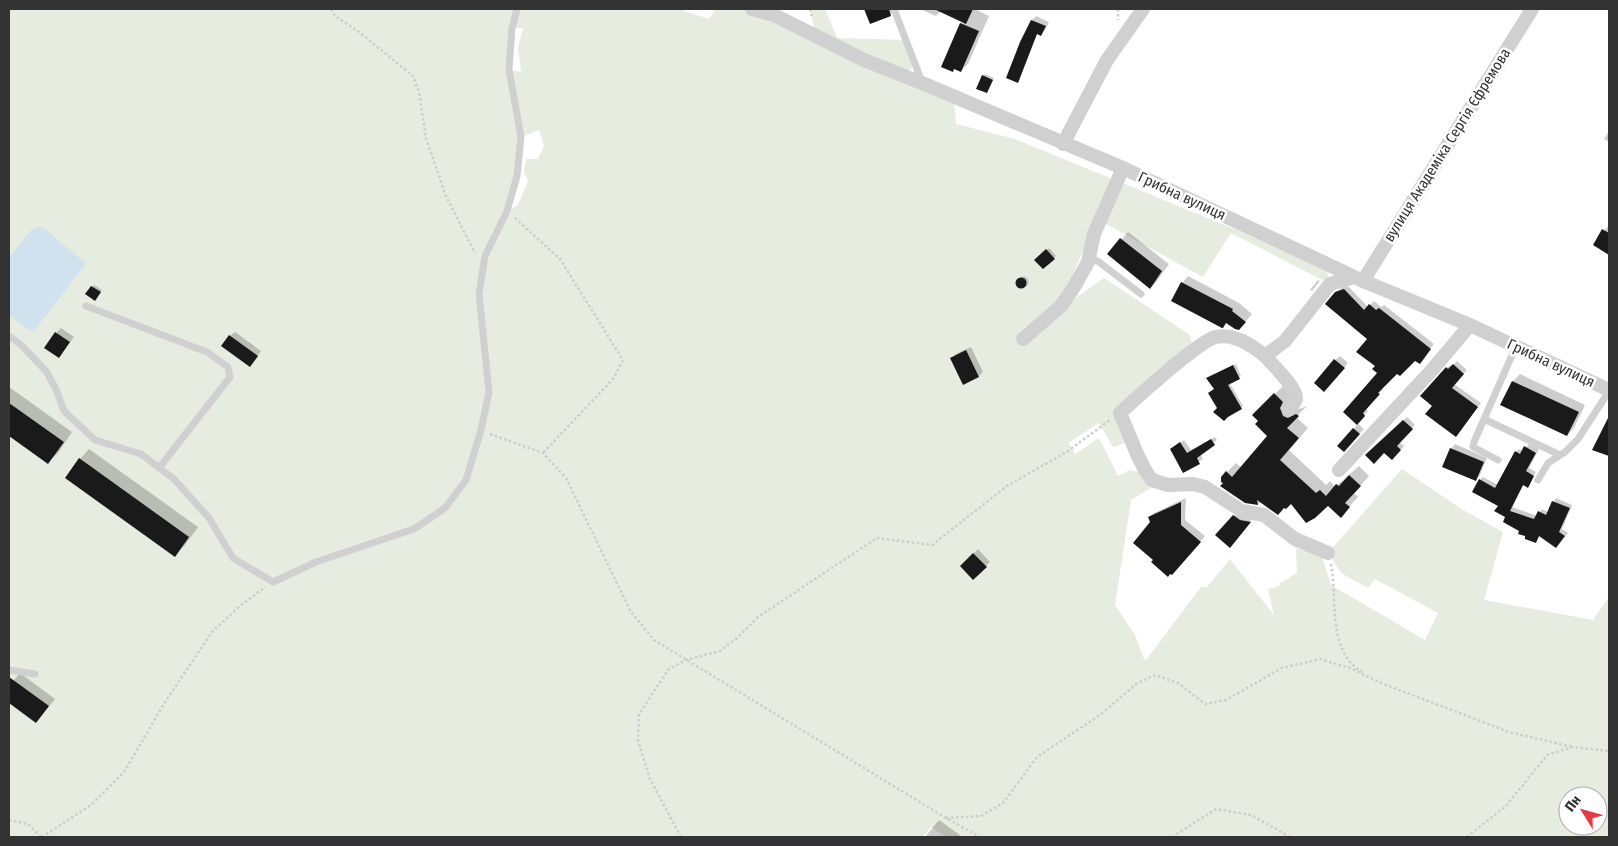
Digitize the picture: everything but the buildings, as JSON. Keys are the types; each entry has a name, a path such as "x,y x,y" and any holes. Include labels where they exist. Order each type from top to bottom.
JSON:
{"street":[{"name":"Грибна вулиця","path":"752,9 774,15 864,60 1122,168 1359,279 1516,346 1609,390"},
{"path":"1063,144 1107,60 1143,9"},
{"name":"вулиця Академіка Сергія Єфремова","path":"1359,279 1532,9"},
{"path":"1024,339 1066,302 1086,267 1094,234 1122,168"},
{"path":"1327,264 1330,284"},
{"path":"1265,356 1285,341 1330,284 1359,279"},
{"path":"1339,470 1437,365 1470,326"},
{"path":"1289,409 1296,400 1296,394 1265,356 1256,349 1233,338 1222,336 1212,338 1193,350 1120,414 1137,454 1152,480 1168,485 1193,484 1205,487 1242,511 1264,515 1295,539 1328,553"}],"lane":[{"path":"9,336 21,345 46,371 56,388 64,411 95,440 141,454 174,479 209,518 233,558 273,582 316,562 414,529 445,508 466,480 481,430 489,392 479,294 485,256 507,211 517,176 521,137 509,70 512,28 517,9"},
{"path":"894,9 922,83"},
{"path":"1089,257 1096,260 1141,294"},
{"path":"86,306 208,352 228,367 230,377 159,468"},
{"path":"1498,460 1474,447 1484,419 1516,346"},
{"path":"1538,480 1548,464 1578,439 1609,390"},
{"path":"1484,419 1560,455"},
{"path":"9,670 35,674"}],"path":[{"path":"331,9 335,16 359,32 413,76 419,92 426,138 445,194 483,267"},
{"path":"507,211 560,259 623,360 613,379 543,453"},
{"path":"681,837 650,779 638,741 639,714 668,670 686,660 720,651 737,638 758,616 877,538 932,545 1007,486 1068,451 1120,414"},
{"path":"481,430 543,453 566,478 631,612 654,640 980,837"},
{"path":"1328,553 1334,581 1335,621 1340,646 1350,663 1367,676"},
{"path":"9,820 28,824 42,837 91,805 124,772 165,702 212,632 241,605 273,582"},
{"path":"946,818 981,816 1003,803 1037,757 1100,715 1136,684 1155,675 1178,683 1205,704 1226,700 1282,668 1320,659 1350,668 1509,732 1574,747 1609,751"},
{"path":"1467,837 1506,806 1547,755 1574,747"},
{"path":"1172,837 1216,809 1251,815 1290,837"}],"shaded area":[{"path":"9,9 678,9 709,19 715,9 752,9 816,36 810,9 825,9 837,38 906,40 915,64 905,76 954,98 956,124 1015,139 1237,230 1327,271 1330,284 1231,233 1203,277 1096,220 1058,310 1104,278 1190,335 1193,351 1124,409 1112,415 1120,413 1131,441 1113,447 1099,423 1068,443 1075,454 1099,438 1118,476 1130,470 1148,474 1159,483 1131,500 1115,605 1135,635 1144,659 1146,660 1201,587 1207,587 1230,559 1274,615 1268,589 1279,586 1280,583 1297,573 1296,548 1322,556 1331,585 1425,640 1438,613 1375,579 1368,588 1341,573 1328,553 1402,469 1463,510 1503,532 1484,600 1593,620 1609,597 1609,837 946,837 931,827 923,837 9,837","holes":["512,28 523,28 518,48 521,72 509,70","539,130 544,146 538,159 526,159 524,172 528,181 518,205 508,210 521,137"]}],"water":[{"path":"37,227 44,228 84,262 85,265 34,331 29,330 9,315 9,258 31,230"}]}
